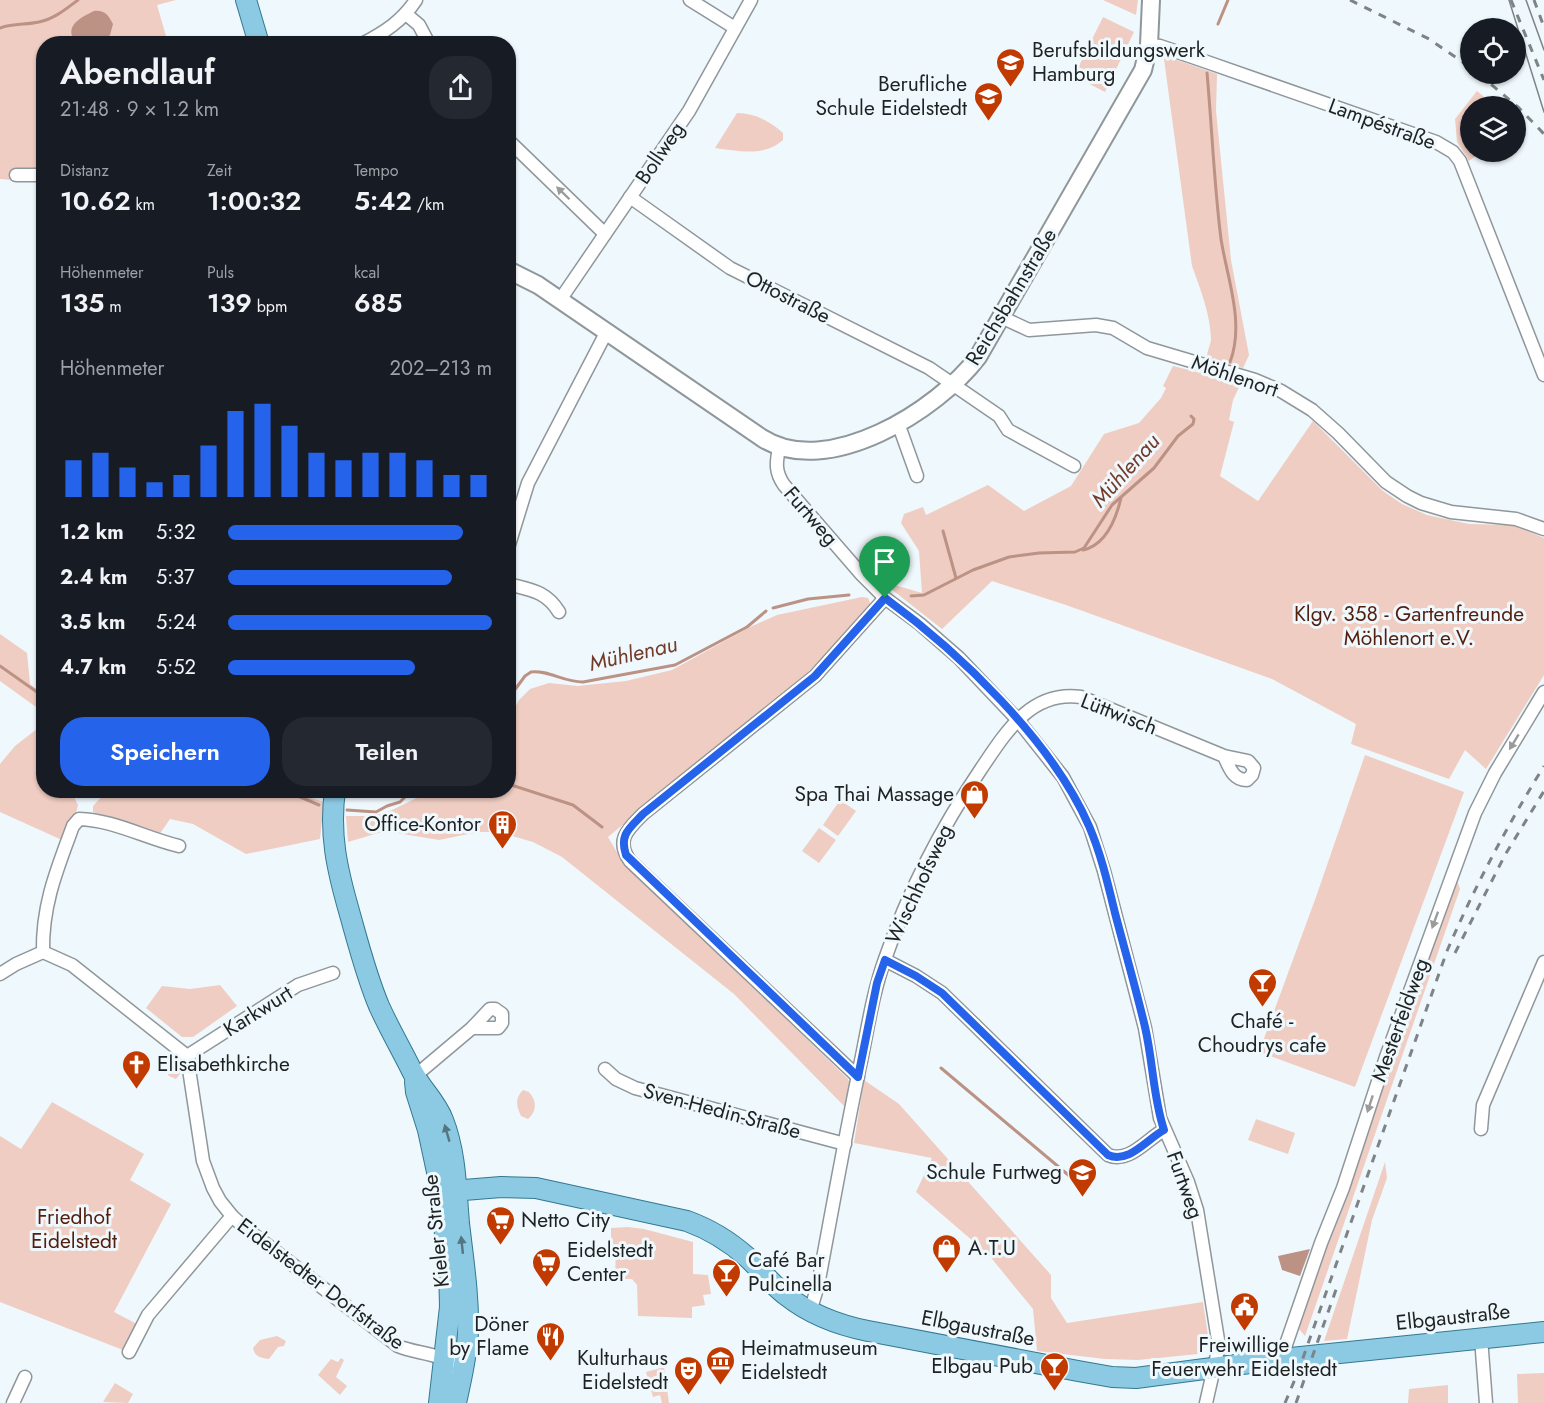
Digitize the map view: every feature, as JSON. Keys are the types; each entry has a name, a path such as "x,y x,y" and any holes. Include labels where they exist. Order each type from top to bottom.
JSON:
{"main road":[{"path":"246,0 257,36"},
{"name":"Kieler Straße","path":"334,798 333,840 339,875 362,961 379,1006 415,1077 416,1092 448,1191 467,1300 466,1354 457,1396"},
{"name":"Elbgaustraße","path":"448,1191 501,1186 536,1188 687,1221 729,1242 784,1294 810,1312 831,1322 857,1329 1112,1377 1161,1376 1281,1359 1544,1332"},
{"name":"Kieler Straße","path":"439,1403 450,1307 448,1191"}],"street":[{"path":"377,36 406,14 416,0"},
{"path":"690,0 735,28"},
{"name":"Bollweg","path":"560,300 689,111 751,0"},
{"name":"Reichsbahnstraße","path":"516,274 538,285 779,448 801,452 829,450 861,440 898,423 953,385 978,357 1143,70 1149,45 1151,0"},
{"path":"406,14 419,25 425,36"},
{"name":"Lampéstraße","path":"1149,45 1160,46 1426,139 1445,146 1453,152 1460,161 1544,375"},
{"path":"516,148 605,234"},
{"path":"16,175 36,175"},
{"name":"Ottostraße","path":"630,197 730,268 929,368 999,416 1008,430 1074,466"},
{"name":"Möhlenort","path":"1001,318 1029,330 1096,325 1113,328 1147,348 1255,380 1281,391 1312,410 1386,482 1407,496 1451,512 1516,519 1544,529"},
{"path":"516,522 528,483 607,331"},
{"path":"898,423 917,476"},
{"name":"Furtweg","path":"779,448 777,476 784,485 885,598 920,624 959,658 1017,719 1063,777 1079,804 1094,839 1145,1028 1156,1099 1164,1130 1188,1182 1197,1210 1219,1346 1206,1403"},
{"path":"516,586 552,600 559,612"},
{"path":"858,1077 630,861 626,855 623,839 643,814 815,676 885,598"},
{"name":"Mesterfeldweg","path":"1281,1359 1474,813 1495,773 1544,692"},
{"name":"Lüttwisch","path":"1017,719 1033,707 1055,696 1081,697 1224,756"},
{"name":"Wischhofsweg","path":"810,1312 818,1285 877,983 885,960 904,908 938,839 964,795 1017,719"},
{"path":"43,952 42,927 50,888 73,826 79,819 98,820 157,841 179,846"},
{"path":"0,974 43,952 72,965 187,1056"},
{"path":"885,960 942,993 1108,1155 1117,1158 1126,1156 1164,1130"},
{"path":"1481,1129 1481,1117 1487,1095 1544,962"},
{"name":"Karkwurt","path":"187,1056 298,985 333,973"},
{"path":"415,1077 471,1028"},
{"name":"Eidelstedter Dorfstraße","path":"187,1056 204,1167 213,1188 232,1216 398,1346 444,1358"},
{"name":"Sven-Hedin-Straße","path":"605,1069 616,1079 635,1088 845,1144"},
{"name":"Eidelstedter Dorfstraße","path":"129,1352 148,1315 232,1216"},
{"path":"1481,1338 1486,1403"},
{"path":"444,1358 454,1365 457,1396"},
{"path":"13,1403 25,1377"}],"green space":[{"path":"0,0 176,0 157,5 166,36 36,36 36,168 13,168 12,180 0,179"},
{"path":"1103,0 1138,0 1136,15"},
{"path":"1103,17 1134,32 1105,92 1074,76"},
{"path":"1171,58 1217,74 1216,111 1231,260 1249,355 1243,368 1207,358 1211,340 1209,321 1192,266 1164,59"},
{"path":"1477,91 1483,96 1473,96"},
{"path":"737,113 750,114 767,121 783,133 783,140 768,149 759,151 715,148"},
{"path":"1460,113 1460,147 1457,142 1455,119"},
{"name":"Klgv. 358 - Gartenfreunde Möhlenort e.V.","path":"1173,366 1241,383 1233,400 1229,420 1234,422 1220,476 1258,501 1313,421 1383,491 1402,504 1427,515 1469,524 1514,525 1544,538 1544,675 1486,769 1465,750 1449,779 1351,744 1356,724 1272,679 992,581 942,629 881,581 922,593 919,551 901,523 904,514 923,507 926,515 988,485 1024,511 1071,486 1104,434 1139,423 1161,398 1166,388 1163,386"},
{"path":"862,597 868,598 870,602 867,613 807,673 608,837 622,861 848,1079 850,1084 845,1107 734,994 562,857 533,842 499,832 478,832 439,840 385,831 348,842 346,816 373,816 390,811 417,798 516,798 516,706 530,689 549,683 578,686 626,681 672,670 750,627 777,615"},
{"path":"0,634 27,653 30,684 36,689 36,707 0,681"},
{"path":"36,730 36,798 74,798 78,805 75,817 62,840 0,812 0,764 15,746"},
{"path":"1365,755 1464,792 1355,1087 1259,1052"},
{"path":"100,798 311,798 324,802 320,839 246,854 193,824 170,819 159,835 93,812 93,806"},
{"path":"840,800 856,811 838,836 823,825"},
{"path":"819,828 836,840 819,863 802,851"},
{"path":"1454,871 1460,889 1305,1336 1299,1329"},
{"path":"220,985 237,1006 193,1037 182,1037 146,1008 162,986 190,989"},
{"path":"171,1051 183,1070 176,1079 169,1076 162,1065"},
{"path":"864,1080 899,1104 1051,1275 1051,1298 1067,1323 1203,1302 1209,1343 1198,1354 1138,1360 1105,1359 1037,1351 1033,1309 988,1254 916,1192 932,1158 854,1143"},
{"path":"523,1090 532,1095 535,1102 533,1113 528,1119 521,1116 517,1105"},
{"name":"Friedhof Eidelstedt","path":"52,1102 144,1154 130,1180 171,1204 114,1312 137,1324 123,1350 0,1302 0,1136 21,1149"},
{"path":"1256,1119 1295,1133 1288,1154 1248,1140"},
{"path":"1385,1162 1387,1178 1372,1220 1347,1339 1324,1341"},
{"path":"628,1227 693,1242 693,1274 708,1275 711,1294 703,1295 705,1305 692,1307 692,1318 638,1316 637,1285 632,1279 615,1279 616,1247 611,1246 611,1228"},
{"path":"277,1336 286,1341 284,1346 278,1347 269,1359 255,1353 253,1348 260,1340"},
{"path":"341,1358 344,1360 336,1377 347,1386 340,1395 318,1375 331,1359 338,1362"},
{"path":"664,1367 669,1403 662,1403 660,1395 653,1397 646,1372"},
{"path":"1544,1373 1544,1403 1518,1403 1517,1374"},
{"path":"115,1383 133,1394 128,1403 103,1402"},
{"path":"1448,1385 1448,1403 1408,1403 1409,1389"}],"shaded area":[{"path":"94,11 104,12 113,24 110,35 72,36 72,27"},
{"path":"1310,1249 1300,1276 1282,1270 1278,1256"}],"waterway":[{"path":"0,28 50,19 78,0"},
{"name":"Mühlenau","path":"1218,24 1228,0"},
{"name":"Mühlenau","path":"1207,73 1221,239 1235,316 1236,332 1230,362"},
{"name":"Mühlenau","path":"911,596 924,595 973,570 1009,557 1075,552 1084,548 1112,505 1154,468 1178,436 1193,424 1194,419 1191,416"},
{"path":"1083,550 1098,543 1104,537 1113,522 1121,498"},
{"path":"943,531 956,578"},
{"name":"Mühlenau","path":"773,608 808,599 849,595"},
{"name":"Mühlenau","path":"516,688 531,672 583,682 675,665 747,627 766,611"},
{"name":"Mühlenau","path":"0,666 36,691"},
{"path":"516,787 573,805 602,827"},
{"name":"Mühlenau","path":"303,798 319,805"},
{"name":"Mühlenau","path":"347,810 376,812 404,798"},
{"path":"941,1068 1079,1184"}],"tram line":[{"path":"1509,0 1544,112"},
{"path":"1526,0 1544,50"}],"railway":[{"path":"1350,0 1429,39 1460,60"},
{"path":"1511,0 1544,80"},
{"path":"1534,0 1544,27"},
{"path":"1491,84 1519,108 1544,134"},
{"path":"1285,1403 1447,951 1492,857 1544,766"},
{"path":"1455,953 1505,855 1544,791"},
{"path":"1296,1403 1338,1284"}],"place":[{"name":"Berufsbildungswerk Hamburg","path":"1011,88"},
{"name":"Berufliche Schule Eidelstedt","path":"988,122"},
{"name":"Spa Thai Massage","path":"975,820"},
{"name":"Office-Kontor","path":"502,850"},
{"name":"Chafé - Choudrys cafe","path":"1262,1008"},
{"name":"Elisabethkirche","path":"136,1090"},
{"name":"Schule Furtweg","path":"1083,1198"},
{"name":"Netto City","path":"500,1246"},
{"name":"A.T.U","path":"947,1274"},
{"name":"Eidelstedt Center","path":"546,1288"},
{"name":"Café Bar Pulcinella","path":"727,1298"},
{"name":"Freiwillige Feuerwehr Eidelstedt","path":"1244,1332"},
{"name":"Döner by Flame","path":"550,1362"},
{"name":"Heimatmuseum Eidelstedt","path":"720,1386"},
{"name":"Elbgau Pub","path":"1054,1392"},
{"name":"Kulturhaus Eidelstedt","path":"689,1396"}],"route":[{"path":"885,598 933,634 1017,719 1063,777 1090,828 1104,870 1145,1028 1156,1099 1164,1130 1126,1156 1117,1158 1104,1152 942,993 885,960 877,983 858,1077 626,855 623,844 625,834 643,814 815,676 885,598"}]}
